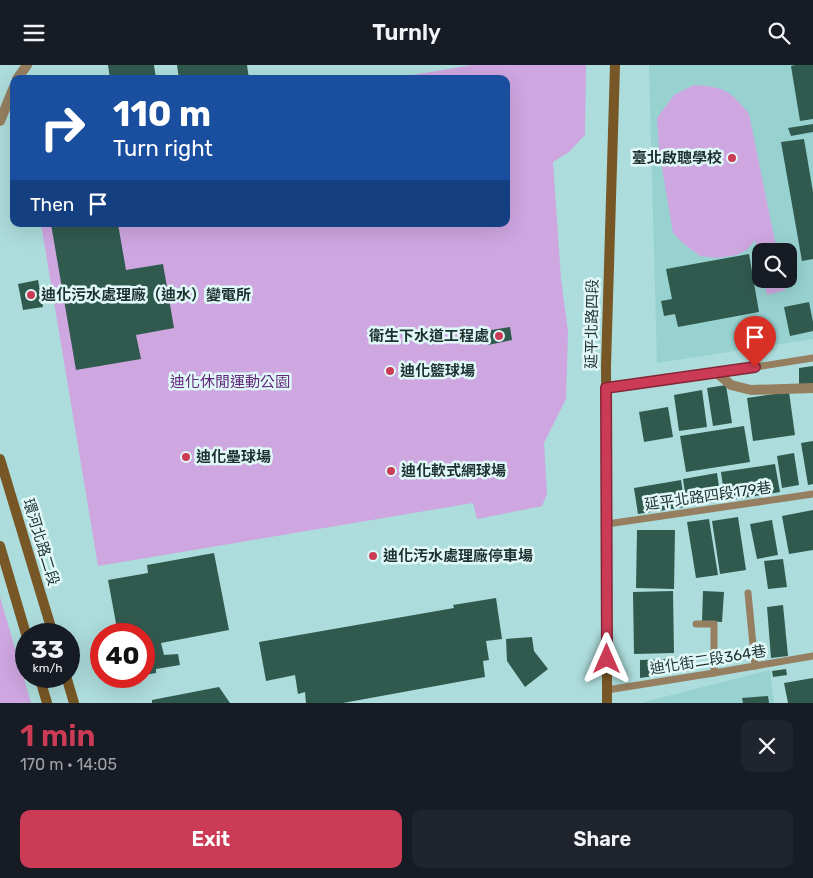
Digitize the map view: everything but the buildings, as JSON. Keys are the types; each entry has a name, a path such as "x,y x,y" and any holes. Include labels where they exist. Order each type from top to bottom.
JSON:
{"street":[{"name":"延平北路四段","path":"607,703 606,388 615,65"},
{"path":"0,121 10,97"},
{"path":"717,373 731,385 751,390 813,388"},
{"name":"環河北路二段","path":"0,459 50,623"},
{"path":"0,546 23,623"},
{"path":"43,688 47,703"},
{"path":"70,688 74,703"}],"lane":[{"path":"606,388 813,358"},
{"name":"延平北路四段179巷","path":"607,525 813,494"},
{"path":"748,593 755,666"},
{"path":"696,625 714,624 714,673"},
{"name":"迪化街二段364巷","path":"607,690 813,656"}],"shaded area":[{"name":"臺北啟聰學校","path":"649,65 813,65 813,339 657,363"},
{"path":"770,670 774,703 644,703 644,702"}],"green space":[{"name":"迪化休閒運動公園","path":"472,65 586,65 585,135 569,152 553,162 561,279 568,332 566,399 544,443 547,494 542,506 477,519 473,503 98,566 42,227 510,227 510,75 412,75"},
{"path":"694,85 713,87 726,91 749,114 775,243 756,243 755,240 748,249 737,255 717,258 700,256 673,233 659,150 657,118 674,95"},
{"path":"765,288 784,288 785,290 767,295"},
{"path":"0,597 15,648 15,688 27,688 31,703 0,703"}],"place":[{"name":"臺北啟聰學校","path":"732,158"},
{"name":"迪化污水處理廠（迪水）變電所","path":"31,295"},
{"name":"衛生下水道工程處","path":"499,336"},
{"name":"迪化籃球場","path":"390,371"},
{"name":"迪化壘球場","path":"186,457"},
{"name":"迪化軟式網球場","path":"391,471"},
{"name":"迪化汚水處理廠停車場","path":"373,556"}],"route":[{"path":"607,659 606,388 755,367"}]}
